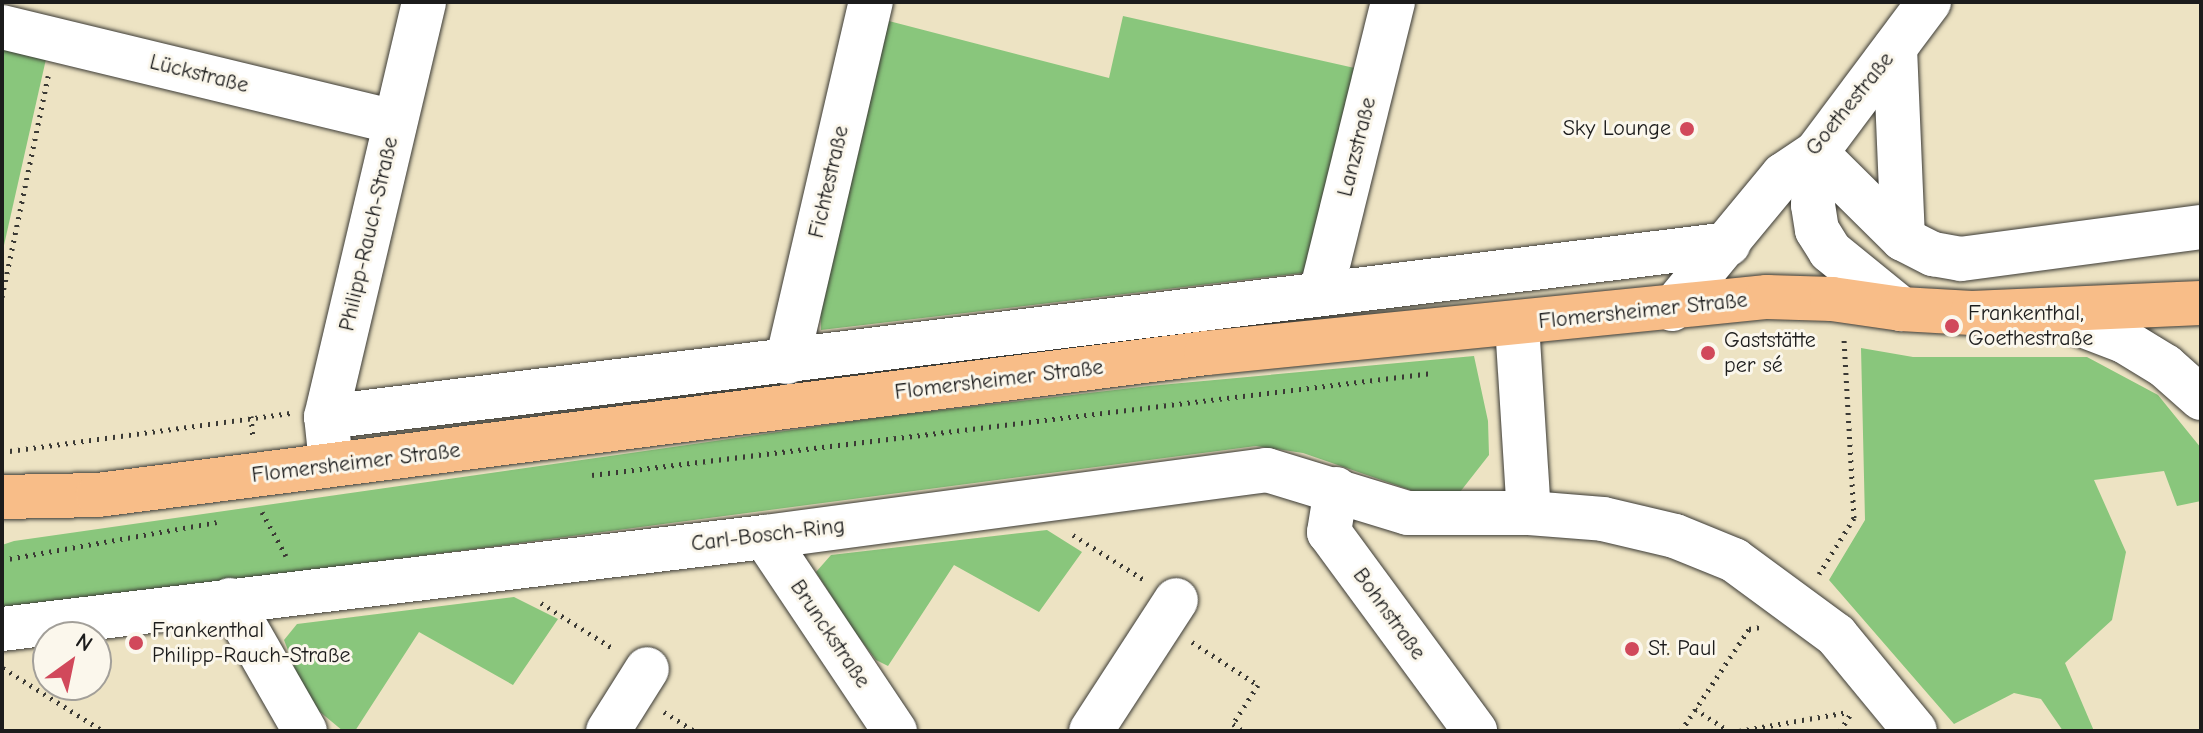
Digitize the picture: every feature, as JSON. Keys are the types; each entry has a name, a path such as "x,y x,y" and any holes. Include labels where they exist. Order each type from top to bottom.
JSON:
{"main road":[{"name":"Flomersheimer Straße","path":"2,497 98,495 1206,353 1791,297 1901,309 2048,312 2201,303"},
{"name":"Flomersheimer Straße","path":"2,521 98,495"}],"street":[{"name":"Philipp-Rauch-Straße","path":"332,467 326,417 424,2"},
{"name":"Fichtestraße","path":"787,362 871,2"},
{"name":"Lanzstraße","path":"1321,293 1393,2"},
{"name":"Goethestraße","path":"1672,309 1783,175 1816,153 1929,2"},
{"name":"Lückstraße","path":"2,27 395,122"},
{"path":"1895,48 1903,239"},
{"path":"1816,153 1903,239 1933,254 1961,259 2201,227"},
{"path":"1816,153 1813,205 1817,230 1830,251 1901,309"},
{"name":"Flomersheimer Straße","path":"326,417 1728,244"},
{"path":"2048,312 2124,341 2165,366 2201,398"},
{"path":"1517,324 1529,513"},
{"name":"Carl-Bosch-Ring","path":"2,629 765,537 1267,470 1408,513 1529,513 1603,519 1675,536 1734,560 1836,635 1915,731"},
{"name":"Bohnstraße","path":"1336,489 1329,532 1475,731"},
{"name":"Brunckstraße","path":"765,537 895,731"},
{"path":"230,600 305,731"},
{"path":"1091,731 1168,611"},
{"path":"608,731 647,669"}],"path":[{"path":"2,297 56,40"},
{"path":"1681,731 1749,629 1786,624 1854,518 1844,329"},
{"path":"576,477 1439,372"},
{"path":"2,452 251,416 308,411 326,417"},
{"path":"247,517 278,513"},
{"path":"2,560 232,520"},
{"path":"1070,534 1258,685 1233,724 1243,731"},
{"path":"540,603 647,669"},
{"path":"2,667 103,731"},
{"path":"1695,709 1729,731"},
{"path":"1739,731 1852,711"}],"green space":[{"path":"1123,16 1359,69 1311,272 821,330 820,288 885,20 1109,78"},
{"path":"2,48 46,59 2,254"},
{"path":"1861,348 1913,357 2087,357 2158,395 2201,448 2201,501 2177,506 2164,471 2094,480 2126,552 2112,620 2065,663 2094,731 2063,731 2041,699 2014,693 1954,724 1829,580 1865,520"},
{"path":"1474,356 1488,421 1489,455 1460,492 1419,493 1303,453 1256,446 2,611 2,545 14,541 890,416 1149,386"},
{"path":"1047,530 1082,552 1039,612 954,565 888,666 876,660 816,572 831,555"},
{"path":"514,597 558,619 513,685 419,632 355,731 343,731 308,702 284,640 297,624"}],"place":[{"name":"Sky Lounge","path":"1687,129"},
{"name":"Frankenthal, Goethestraße","path":"1952,326"},
{"name":"Gaststätte per sé","path":"1708,353"},
{"name":"Frankenthal Philipp-Rauch-Straße","path":"136,643"},
{"name":"St. Paul","path":"1632,649"}]}
